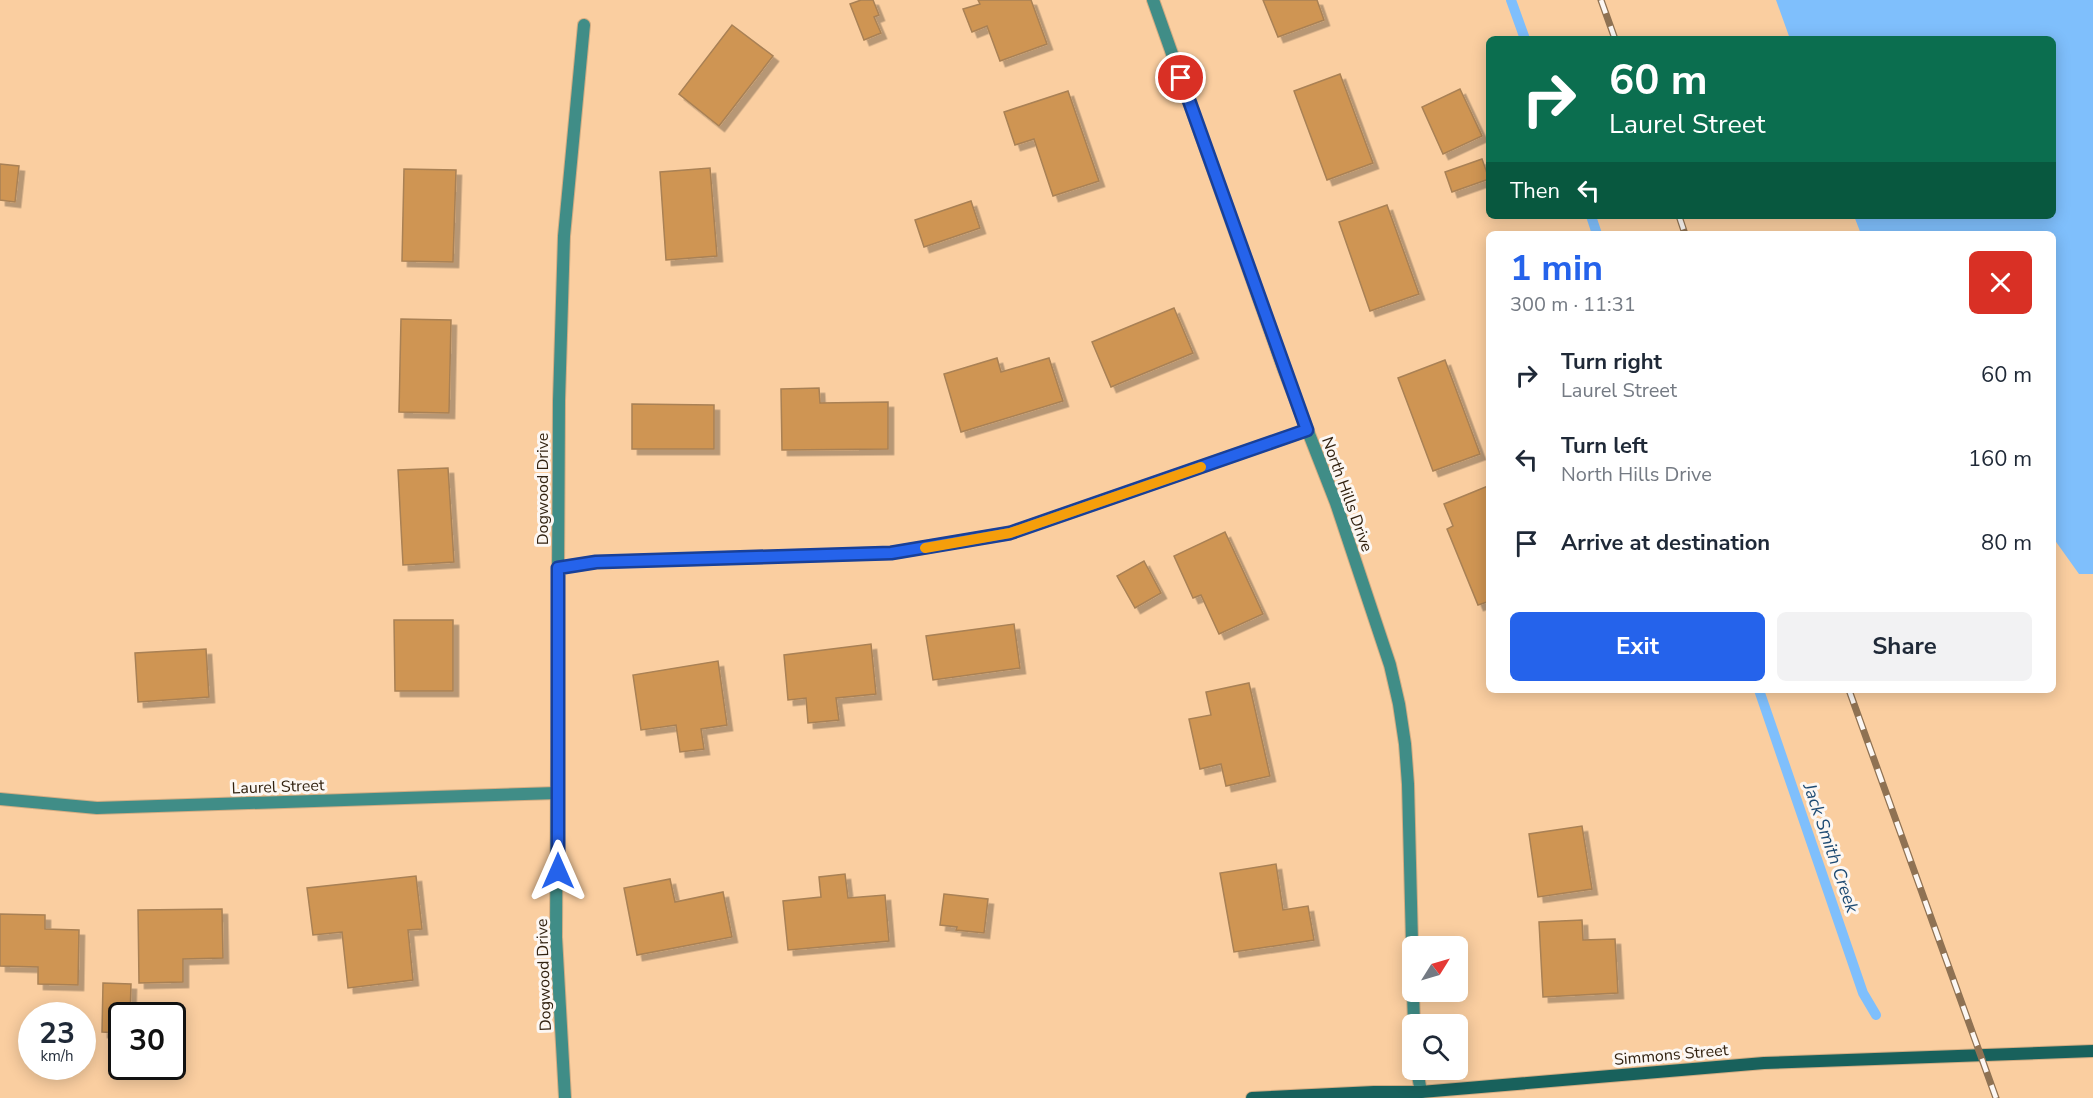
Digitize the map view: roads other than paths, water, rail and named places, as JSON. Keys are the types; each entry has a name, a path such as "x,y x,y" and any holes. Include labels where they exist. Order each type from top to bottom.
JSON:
{"street":[{"name":"North Hills Drive","path":"1153,0 1350,544 1390,664 1405,744 1412,936"},
{"name":"Dogwood Drive","path":"565,1098 556,937 559,401 564,236 585,25"},
{"path":"558,568 596,562 891,553 1010,533 1307,430"},
{"name":"Laurel Street","path":"0,799 97,808 557,793"},
{"name":"Simmons Street","path":"1252,1098 1421,1092 1764,1063 2093,1051"},
{"path":"1418,1080 1421,1092"}],"water":[{"path":"1776,0 2093,0 2093,574 2079,574 2056,542 2056,231 1860,231 1855,219 2056,219 2056,36 1789,36"}],"waterway":[{"name":"Jack Smith Creek","path":"1511,0 1524,36"},
{"name":"Jack Smith Creek","path":"1592,219 1596,231"},
{"name":"Jack Smith Creek","path":"1760,693 1863,993 1876,1015"}],"railway":[{"path":"1601,0 1614,36"},
{"path":"1680,219 1684,231"},
{"path":"1850,693 1996,1098"}]}
